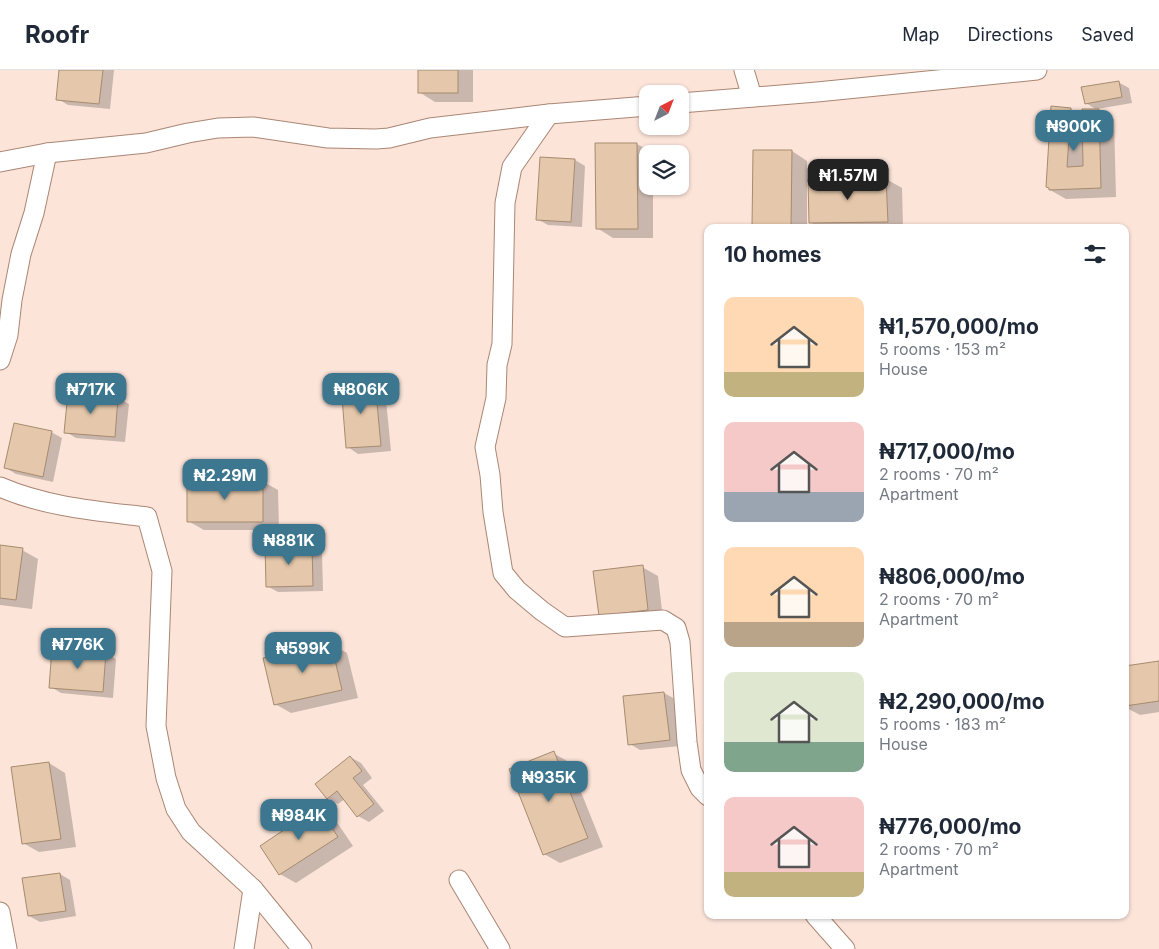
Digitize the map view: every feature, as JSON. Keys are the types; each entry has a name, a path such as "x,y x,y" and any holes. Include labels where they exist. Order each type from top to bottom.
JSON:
{"street":[{"path":"744,70 752,97"},
{"path":"689,102 1037,70"},
{"path":"0,162 47,153 146,143 188,132 218,128 253,127 328,138 376,140 430,128 549,114 639,107"},
{"path":"549,114 512,167 505,203 502,344 497,366 496,398 486,447 493,512 503,573 517,590 565,627 663,620 676,628 680,642 687,742 691,770 704,792"},
{"path":"0,360 8,335 12,300 21,254 34,213 47,153"},
{"path":"0,487 20,496 76,508 147,517 162,571 156,726 166,778 176,808 191,832 253,889 302,949"},
{"path":"459,880 500,949"},
{"path":"244,949 253,889"},
{"path":"0,912 8,949"},
{"path":"818,919 845,949"}],"building":[{"path":"59,70 103,70 99,104 56,100"},
{"path":"418,70 458,70 458,93 418,93"},
{"path":"1119,81 1122,97 1085,104 1081,87"},
{"path":"1051,106 1071,108 1067,167 1083,166 1082,109 1099,109 1101,188 1049,190 1046,187"},
{"path":"595,143 637,143 638,229 596,229"},
{"path":"753,150 792,150 791,224 752,224"},
{"path":"540,157 575,159 571,222 536,220"},
{"path":"886,178 888,222 809,223 808,179"},
{"path":"375,382 381,446 346,448 341,385"},
{"path":"68,392 118,397 115,437 64,433"},
{"path":"14,423 52,431 43,477 4,468"},
{"path":"263,479 263,522 187,522 187,480"},
{"path":"0,545 23,548 16,600 0,598"},
{"path":"312,545 313,586 266,587 265,546"},
{"path":"643,565 648,610 599,616 593,571"},
{"path":"331,643 342,690 274,705 263,658"},
{"path":"52,648 106,652 103,692 49,688"},
{"path":"1159,661 1159,701 1129,705 1129,665"},
{"path":"664,692 670,740 628,745 623,696"},
{"path":"554,751 588,838 543,855 509,769"},
{"path":"350,756 362,771 353,778 374,804 357,817 337,791 327,799 315,784"},
{"path":"49,762 61,839 22,844 11,767"},
{"path":"318,807 338,837 279,875 260,846"},
{"path":"60,873 66,911 28,916 22,878"}]}
